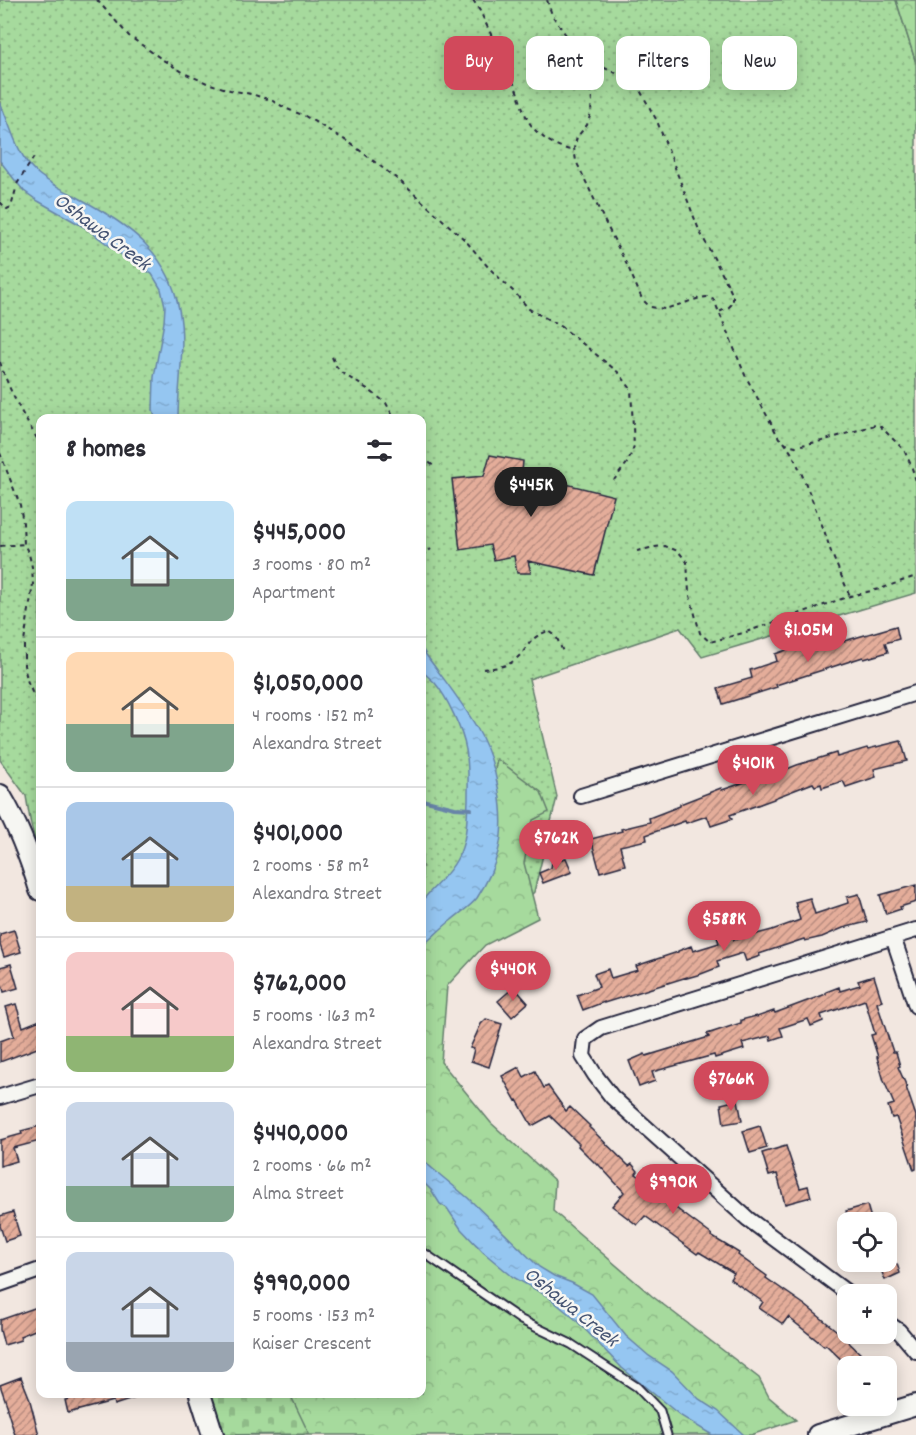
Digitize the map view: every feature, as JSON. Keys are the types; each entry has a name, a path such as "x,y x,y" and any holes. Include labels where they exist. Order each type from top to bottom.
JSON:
{"main road":[{"path":"0,795 14,819 36,878"},
{"path":"201,1398 213,1435"},
{"path":"818,1435 916,1405"}],"street":[{"path":"581,796 916,693"},
{"path":"837,1285 748,1219 612,1097 583,1056 585,1039 601,1028 916,930"},
{"path":"893,937 916,1006"},
{"path":"0,1097 36,1086"},
{"path":"0,1284 36,1271"},
{"path":"897,1330 916,1351"}],"lane":[{"path":"426,1254 521,1320 571,1344 637,1387 660,1411 666,1435"}],"path":[{"path":"97,0 129,36 186,74 207,83 271,100 305,116 350,143 443,219 529,309 562,327 619,373 631,389 634,446 628,462 614,480"},
{"path":"473,0 532,126 548,141 575,151"},
{"path":"547,0 552,15 567,36"},
{"path":"604,68 630,79 641,92 657,122 699,230 733,296 733,303 719,312"},
{"path":"590,90 591,113 587,125 577,137 576,161 642,299 650,307 665,309 707,297 714,300 745,375 779,438 786,444 796,446 822,441 875,425 880,426 904,450 916,481"},
{"path":"17,184 34,157"},
{"path":"0,202 7,209 11,207 16,189"},
{"path":"332,357 342,374 369,390 386,404 392,414"},
{"path":"0,362 36,437"},
{"path":"783,441 793,455 850,596"},
{"path":"0,453 20,505 24,544 30,561 33,584 24,642 24,665 27,680 36,698"},
{"path":"426,460 435,466"},
{"path":"0,546 24,544"},
{"path":"637,551 665,546 678,551 687,562 689,592 700,633 710,642 916,576"},
{"path":"426,553 431,549"},
{"path":"483,669 510,663 537,634 549,631 556,636 564,654"}],"green space":[{"path":"0,0 896,0 916,63 916,593 702,657 680,628 529,679 557,797 534,892 449,976 426,1039 426,414 36,414 36,843 26,796 0,760"},
{"path":"896,0 916,0 916,63"},
{"path":"497,759 541,792 549,812 533,820 524,863 538,918 485,945 447,986 441,1062 491,1123 555,1181 553,1211 652,1296 759,1378 769,1397 796,1420 751,1435 228,1435 215,1398 426,1398 426,903 478,855"},
{"path":"199,1398 292,1398 309,1434 211,1435"}],"water":[{"name":"Oshawa Creek","path":"0,103 23,157 36,172 129,229 155,255 174,289 179,309 182,350 178,414 154,414 153,410 154,377 165,306 161,289 152,274 84,227 24,191 0,161"},
{"path":"426,655 484,741 495,772 502,822 496,858 477,898 426,942 426,897 454,865 460,852 465,838 468,800 467,756 462,733 435,683 426,675"},
{"name":"Oshawa Creek","path":"426,1163 468,1198 539,1267 592,1294 626,1336 649,1356 672,1371 699,1399 718,1411 744,1435 712,1435 681,1416 622,1368 575,1319 547,1296 513,1277 483,1252 461,1229 447,1208 440,1204 426,1185"}],"building":[{"path":"490,455 523,461 522,473 614,496 594,575 528,561 531,573 517,573 514,556 494,560 490,545 460,550 452,479 484,476"},
{"path":"896,626 899,639 885,643 888,652 864,659 863,657 723,704 718,688 752,678 750,670 777,661 775,654 804,644 806,652"},
{"path":"901,741 907,761 874,769 876,777 846,787 843,781 822,788 821,784 815,786 813,783 730,815 732,819 711,826 707,816 686,823 685,821 646,835 647,840 620,846 625,865 600,872 591,839 650,822 649,818 721,788 722,790 766,775 767,777 836,753 837,757"},
{"path":"566,858 572,872 543,883 539,873 551,868 552,862"},
{"path":"916,885 916,902 886,914 880,895"},
{"path":"859,894 867,922 843,928 822,937 805,941 804,939 759,954 760,956 746,961 743,953 717,961 719,967 701,974 583,1010 577,995 599,987 594,974 608,969 611,978 638,970 636,966 691,946 693,951 719,943 715,931 730,926 734,940 800,920 795,902 810,898 815,914 848,903 847,897"},
{"path":"14,930 21,952 4,957 0,945 0,934"},
{"path":"11,964 18,988 4,992 0,985 0,967"},
{"path":"874,976 882,1001 877,1003 893,1052 896,1052 900,1066 898,1067 916,1116 916,1169 914,1170 896,1117 892,1118 888,1106 894,1104 877,1057 871,1035 875,1034 865,1000 821,1015 823,1021 811,1026 808,1019 780,1028 783,1036 771,1040 770,1036 742,1043 744,1049 652,1072 655,1081 639,1087 629,1061 645,1054 646,1056 709,1037 707,1034 741,1023 741,1020 774,1011 775,1013 839,987 840,991 860,985 858,981"},
{"path":"514,987 528,1003 512,1017 498,1001"},
{"path":"16,1004 23,1027 36,1022 36,1048 0,1062 0,1041 14,1036 6,1007"},
{"path":"486,1019 502,1024 489,1067 471,1061 474,1049 470,1048 481,1024"},
{"path":"519,1067 524,1077 535,1071 544,1088 548,1086 566,1111 570,1107 629,1166 632,1164 638,1171 636,1174 649,1183 661,1197 711,1236 739,1253 738,1255 767,1276 766,1278 837,1331 837,1344 850,1344 863,1356 838,1356 788,1317 783,1324 759,1308 763,1302 730,1279 734,1273 699,1252 697,1254 645,1216 637,1225 612,1206 624,1192 550,1116 532,1126 502,1076"},
{"path":"738,1100 742,1121 724,1124 721,1104"},
{"path":"760,1126 767,1148 750,1153 743,1131"},
{"path":"36,1127 36,1142 13,1148 17,1161 0,1166 0,1140 22,1134 21,1131"},
{"path":"786,1146 800,1188 808,1186 811,1197 785,1204 777,1174 769,1176 762,1153"},
{"path":"867,1205 869,1212 846,1212"},
{"path":"13,1212 20,1236 5,1241 0,1226 0,1216"},
{"path":"897,1264 900,1273 885,1280 882,1272 897,1272"},
{"path":"36,1307 36,1330 20,1336 21,1340 4,1345 0,1320"},
{"path":"21,1377 39,1435 15,1435 0,1385"},
{"path":"136,1398 114,1405 113,1401 68,1413 65,1400"}],"waterway":[{"path":"426,801 455,808 471,809"}]}
